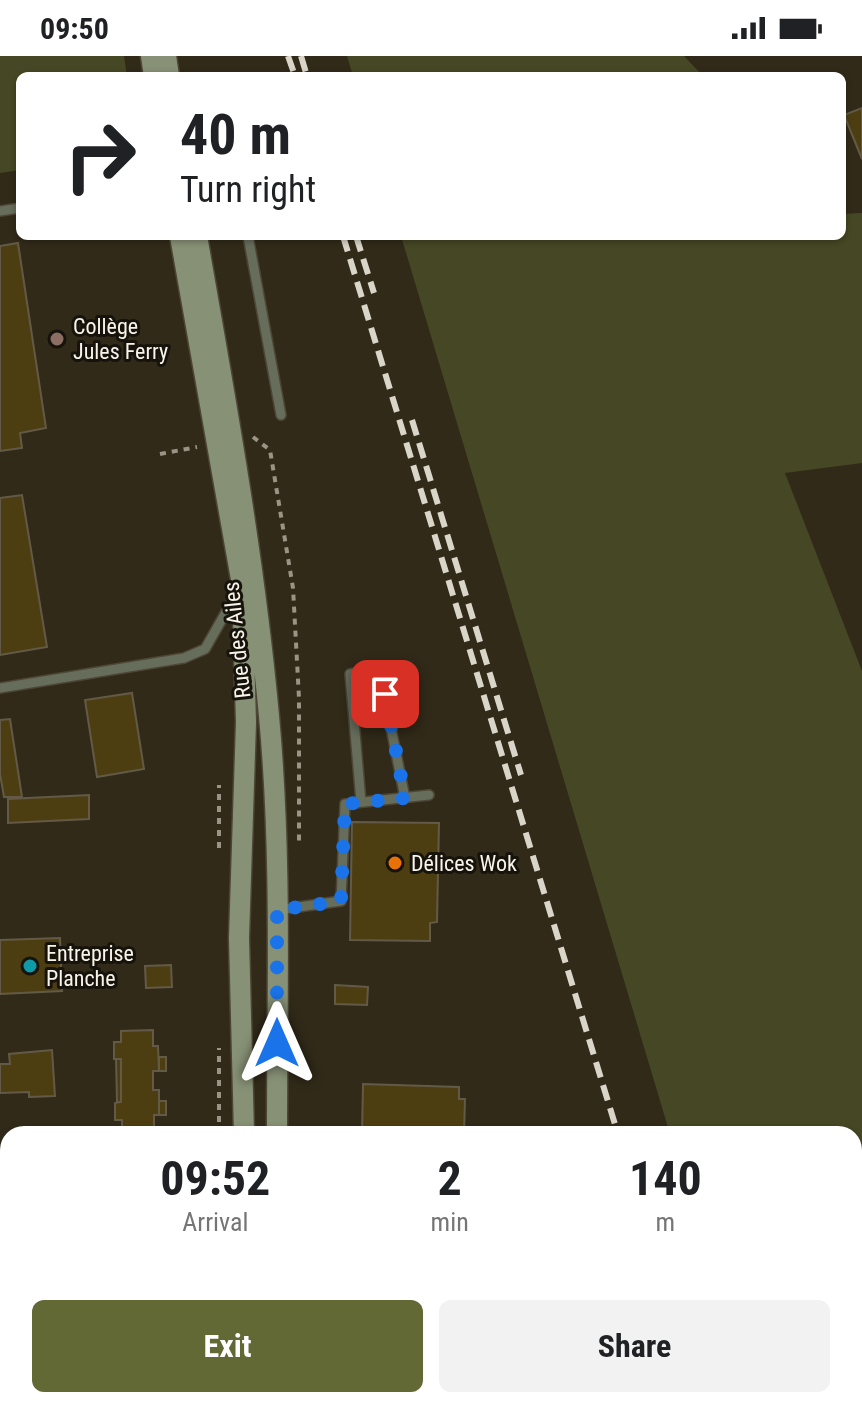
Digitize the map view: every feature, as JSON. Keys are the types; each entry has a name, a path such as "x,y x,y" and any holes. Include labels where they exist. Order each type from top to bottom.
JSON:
{"main road":[{"name":"Rue des Ailes","path":"181,240 242,585 246,722 239,938 244,1126"},
{"name":"Rue des Ailes","path":"198,240 255,585 269,718 277,844 277,1126"}],"lane":[{"path":"249,240 281,415"},
{"path":"0,688 184,658 205,649 242,585"},
{"path":"361,802 350,674 379,668 405,798"},
{"path":"277,910 341,901 345,804 429,795"}],"green space":[{"path":"0,56 124,56 126,72 16,72 16,171 0,173"},
{"path":"347,56 684,56 699,72 352,72"},
{"path":"862,213 862,463 785,473 862,671 862,1126 668,1126 402,240 846,240 846,214"}],"building":[{"path":"862,108 862,159 846,120 846,114"},
{"path":"18,243 46,428 20,433 22,448 0,451 0,246"},
{"path":"22,495 47,647 0,655 0,498"},
{"path":"132,693 144,769 97,777 85,700"},
{"path":"10,719 22,797 4,797 0,774 0,720"},
{"path":"89,795 89,819 8,823 8,799"},
{"name":"Délices Wok","path":"352,822 439,823 437,922 430,923 430,941 350,940"},
{"name":"Entreprise Planche","path":"60,938 62,991 0,994 0,940"},
{"path":"171,965 172,987 146,988 145,966"},
{"path":"335,985 368,987 367,1005 335,1004"},
{"path":"153,1030 153,1046 158,1046 159,1071 153,1071 153,1090 159,1090 159,1115 154,1115 154,1126 122,1126 122,1120 115,1120 115,1103 121,1102 121,1059 114,1059 114,1042 121,1042 121,1031"},
{"path":"52,1050 55,1096 29,1097 29,1092 0,1093 0,1064 10,1064 9,1054"},
{"path":"159,1057 166,1057 166,1071 159,1071"},
{"path":"116,1059 121,1059 121,1102 117,1102"},
{"path":"363,1084 459,1087 459,1099 465,1099 464,1126 362,1126"},
{"path":"159,1101 166,1101 166,1115 159,1115"}],"railway":[{"path":"288,56 294,72"},
{"path":"301,56 306,72"},
{"path":"344,240 616,1126"},
{"path":"357,240 374,293"},
{"path":"412,420 521,775"}],"place":[{"name":"Collège Jules Ferry","path":"57,339"},
{"name":"Délices Wok","path":"395,863"},
{"name":"Entreprise Planche","path":"30,966"}],"route":[{"path":"277,1043 277,910 341,901 345,804 405,798 385,694"}]}
